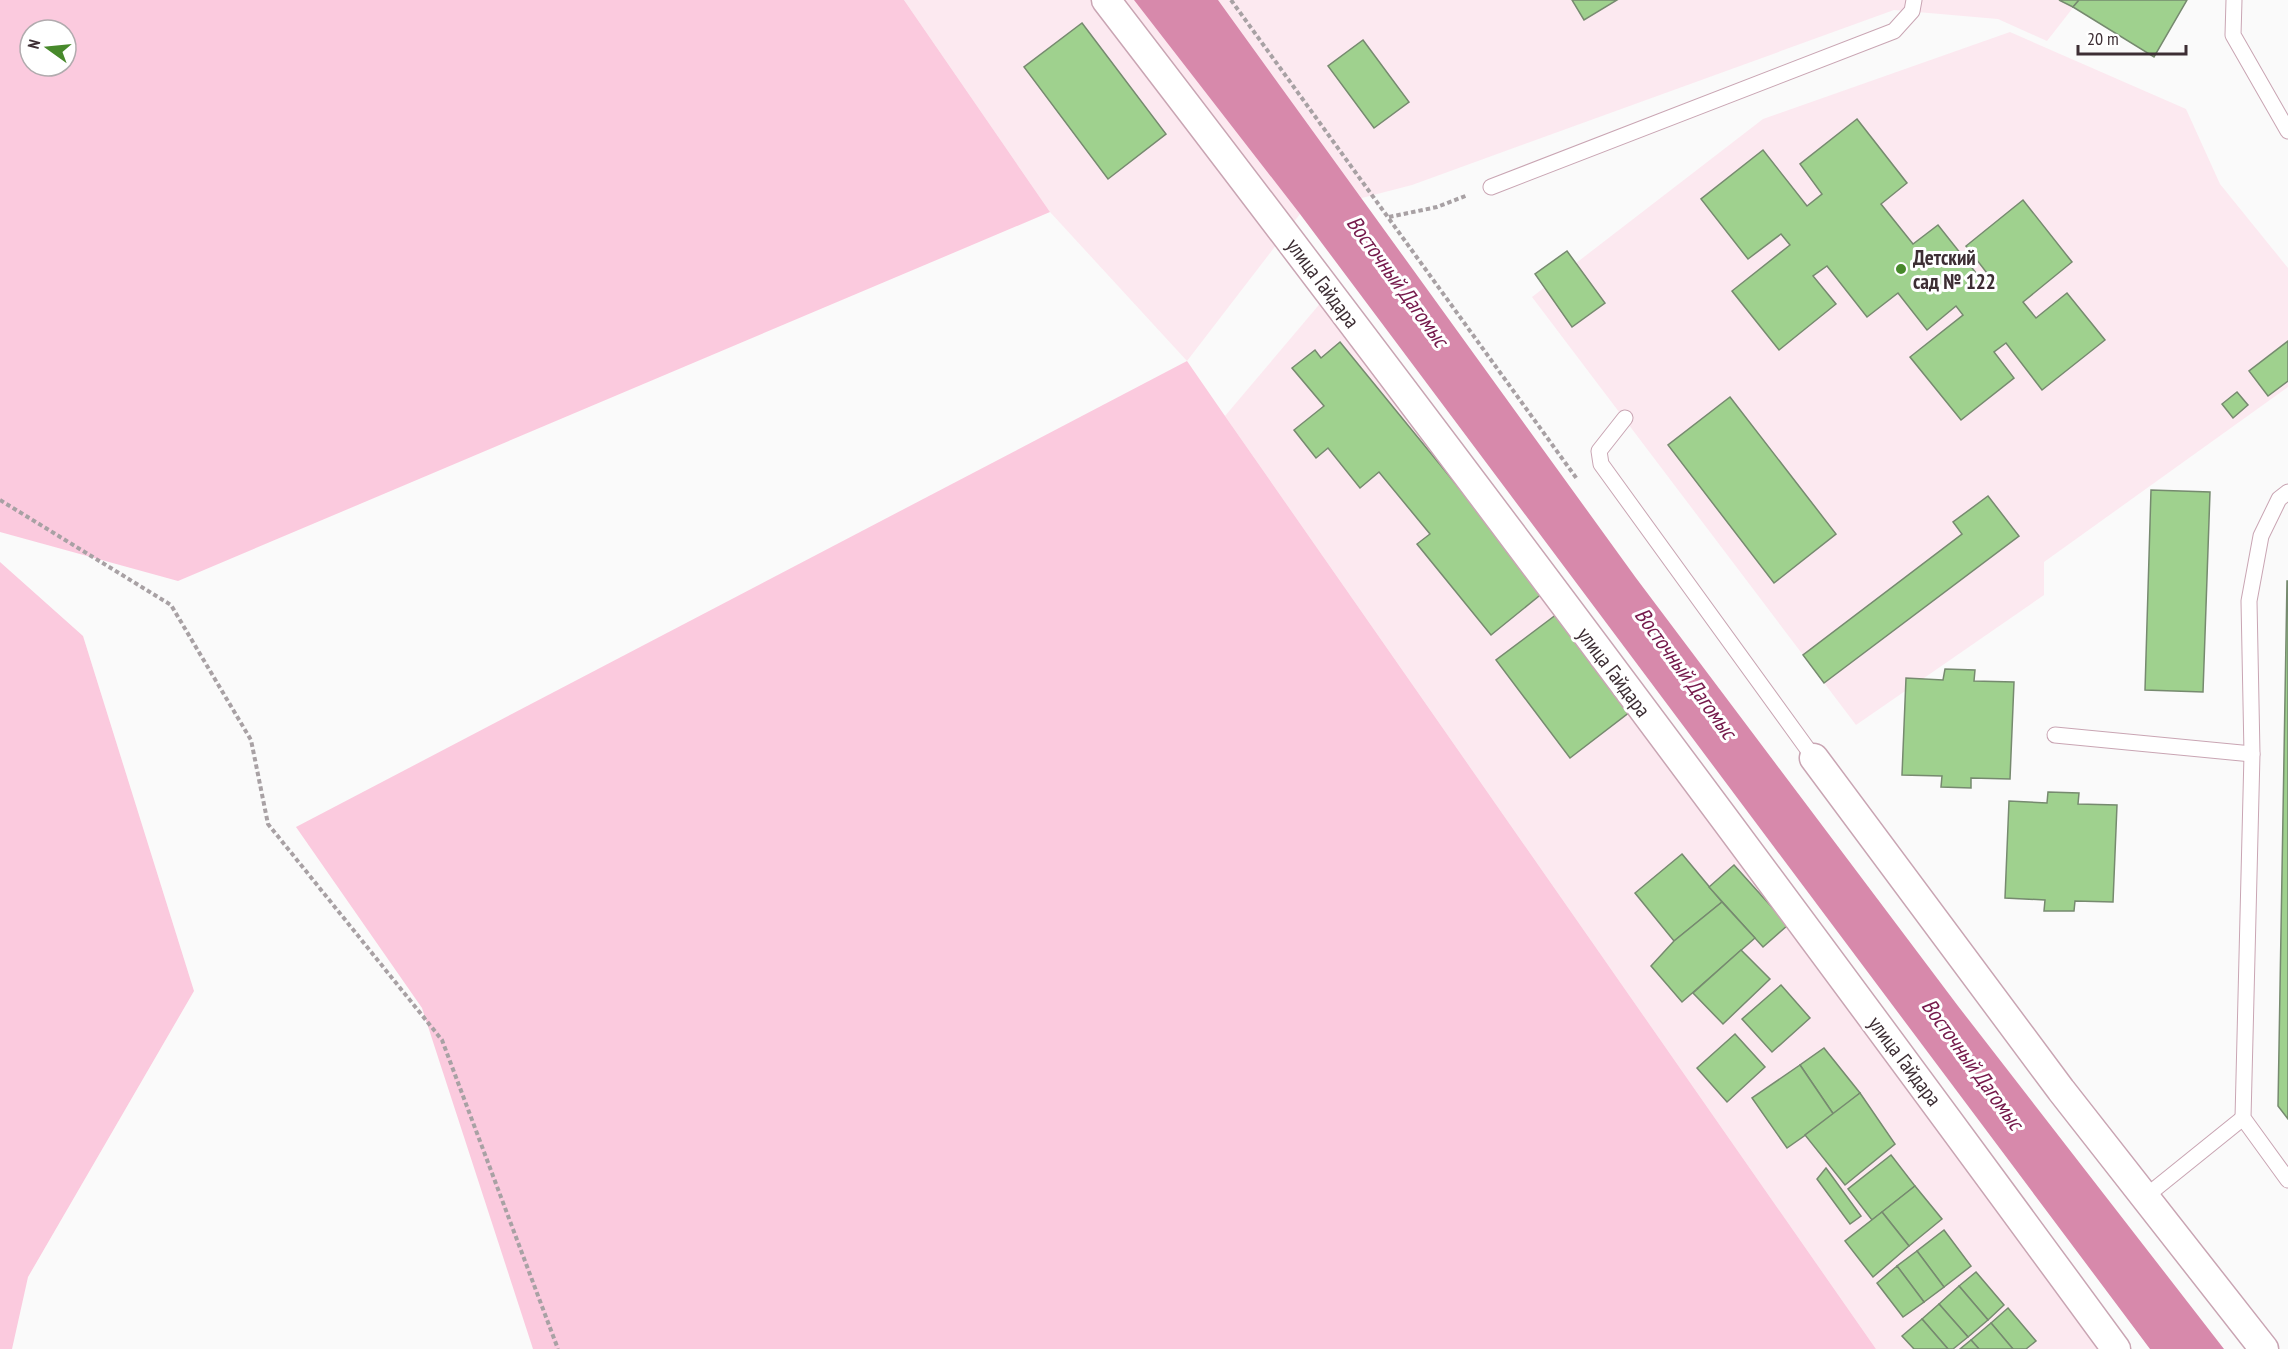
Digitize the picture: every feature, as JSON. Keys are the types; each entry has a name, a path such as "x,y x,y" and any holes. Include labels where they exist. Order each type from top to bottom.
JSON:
{"street":[{"name":"улица Гайдара","path":"1106,0 1371,347 1905,1061 2116,1349"},
{"path":"1814,759 2061,1090 2264,1349"}],"lane":[{"path":"1491,187 1894,31 1912,11 1914,0"},
{"path":"2234,0 2233,35 2288,130"},
{"path":"1625,418 1599,451 1602,464 1814,759"},
{"path":"2288,492 2279,498 2261,536 2249,601 2252,754 2243,1118 2288,1180"},
{"path":"2055,735 2252,754"},
{"path":"2145,1197 2243,1118"}],"path":[{"path":"1388,217 1437,207 1491,187"},
{"path":"0,500 171,605 251,740 268,824 442,1040 558,1349"}],"shaded area":[{"path":"0,0 904,0 1050,212 178,581 0,532"},
{"path":"904,0 2079,0 2047,41 1998,19 1894,10 1412,185 1300,214 1187,361 1050,212"},
{"path":"2010,32 2186,109 2220,184 2288,268 2288,387 2044,562 2044,595 1856,725 1532,297 1763,119"},
{"path":"1334,287 2117,1349 1876,1349 1225,416"},
{"path":"1187,361 1876,1349 533,1349 422,1008 296,827"},
{"path":"0,562 83,636 194,991 28,1277 12,1349 0,1349"}],"water":[{"name":"Восточный Дагомыс","path":"1134,0 1218,0 1636,578 1958,1006 2224,1349 2150,1349 1300,214"}],"building":[{"path":"1572,0 1617,0 1584,20"},
{"path":"2059,0 2079,0 2073,7"},
{"path":"2079,0 2187,0 2154,57 2073,7"},
{"path":"1082,23 1166,134 1108,179 1024,67"},
{"path":"1363,40 1409,102 1374,128 1328,66"},
{"name":"Детский сад № 122","path":"1857,119 1907,183 1881,204 1913,244 1938,225 1980,278 1987,273 1966,246 2023,200 2072,262 2023,302 2036,318 2067,293 2105,340 2042,390 2006,343 1994,352 2014,378 1961,420 1910,357 1963,315 1956,306 1927,330 1898,293 1867,317 1827,266 1813,276 1836,304 1779,350 1732,291 1790,245 1781,234 1748,259 1701,199 1763,150 1807,206 1822,194 1800,164"},
{"path":"1567,251 1605,303 1572,327 1535,274"},
{"path":"2288,341 2288,381 2268,396 2249,371"},
{"path":"1340,342 1544,592 1491,635 1417,544 1430,534 1379,472 1360,488 1328,448 1316,458 1294,430 1324,406 1292,368 1315,350 1321,358"},
{"path":"2237,392 2248,405 2233,418 2222,404"},
{"path":"1730,397 1836,534 1774,583 1668,445"},
{"path":"2151,490 2210,492 2203,692 2145,690"},
{"path":"1988,496 2019,536 1824,683 1803,655 1962,534 1953,522"},
{"path":"2288,581 2288,1119 2278,1106"},
{"path":"1561,611 1635,708 1570,758 1496,660"},
{"path":"1945,669 1975,670 1974,681 2014,682 2010,779 1971,778 1971,788 1941,787 1942,776 1902,775 1906,678 1943,680"},
{"path":"2048,792 2079,793 2078,804 2117,805 2113,902 2075,901 2074,911 2044,911 2045,900 2005,898 2009,801 2047,803"},
{"path":"1682,854 1722,902 1674,941 1635,893"},
{"path":"1734,865 1788,925 1763,947 1709,887"},
{"path":"1722,902 1755,938 1682,1002 1651,966 1674,941"},
{"path":"1741,950 1770,979 1723,1024 1693,993"},
{"path":"1781,985 1810,1018 1772,1052 1742,1019"},
{"path":"1735,1034 1765,1067 1727,1102 1697,1068"},
{"path":"1824,1048 1860,1093 1834,1115 1800,1065"},
{"path":"1800,1065 1834,1115 1787,1148 1752,1098"},
{"path":"1860,1093 1895,1144 1845,1185 1805,1135"},
{"path":"1891,1155 1915,1186 1872,1220 1848,1189"},
{"path":"1826,1168 1861,1216 1850,1224 1817,1179"},
{"path":"1915,1186 1942,1219 1909,1246 1882,1212"},
{"path":"1882,1212 1909,1246 1873,1277 1845,1241"},
{"path":"1944,1230 1971,1266 1944,1287 1917,1251"},
{"path":"1917,1251 1944,1287 1924,1302 1897,1266"},
{"path":"1897,1266 1924,1302 1903,1317 1877,1283"},
{"path":"1976,1272 2004,1305 1988,1320 1959,1286"},
{"path":"1959,1286 1988,1320 1968,1337 1939,1304"},
{"path":"1939,1304 1968,1337 1953,1349 1948,1349 1922,1319"},
{"path":"2008,1308 2036,1341 2026,1349 2013,1349 1991,1323"},
{"path":"1922,1319 1948,1349 1914,1349 1902,1336"},
{"path":"1991,1323 2013,1349 1979,1349 1971,1340"},
{"path":"1971,1340 1979,1349 1960,1349"}],"place":[{"name":"Детский сад № 122","path":"1901,269"}]}
